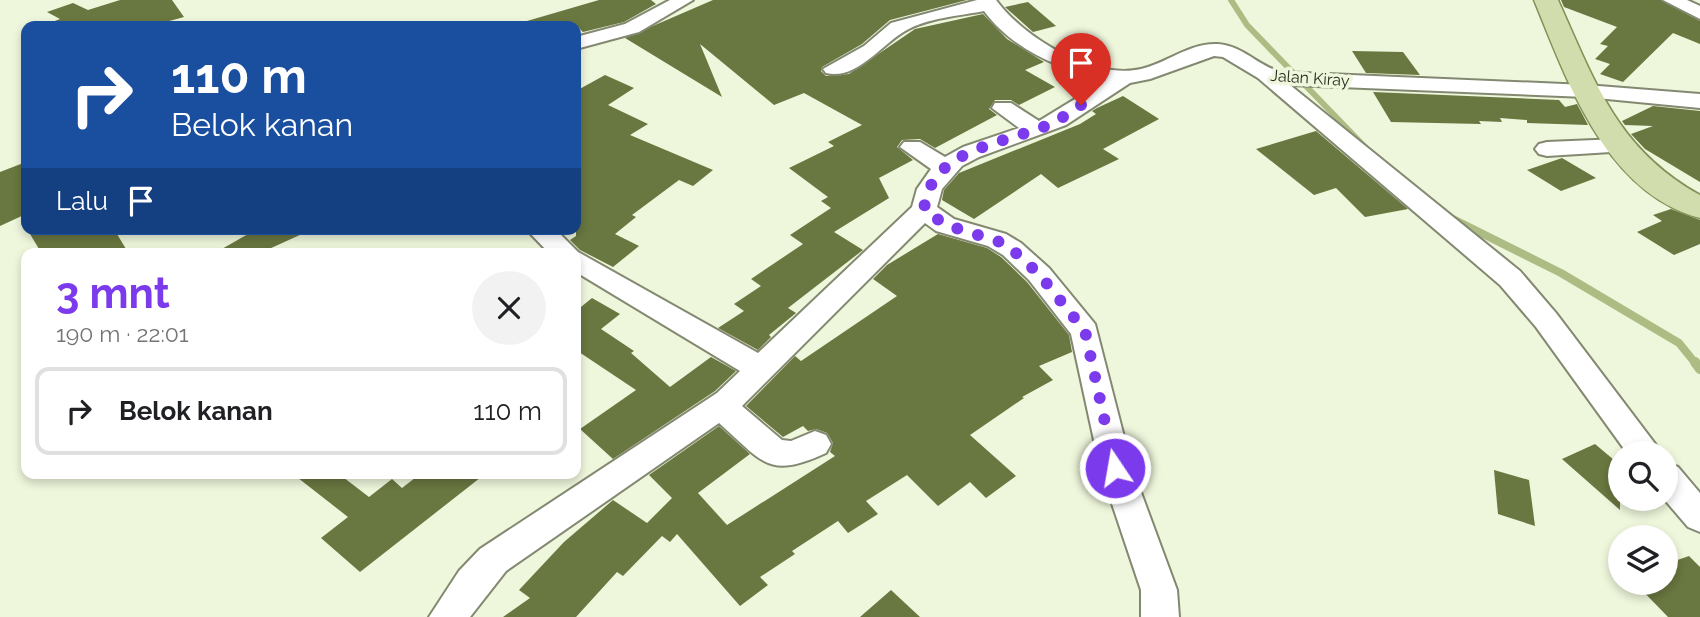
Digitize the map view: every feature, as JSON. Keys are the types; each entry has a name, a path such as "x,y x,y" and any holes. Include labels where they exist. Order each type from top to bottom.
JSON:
{"main road":[{"path":"1546,0 1586,91 1619,146 1647,175 1700,208"}],"street":[{"path":"581,42 632,28 684,0"},
{"path":"1672,0 1700,13"},
{"path":"833,69 871,50 898,27 987,2"},
{"name":"Jalan Kiray","path":"987,2 1010,29 1035,46 1087,68 1126,76 1145,74 1214,50 1233,55 1275,78 1586,91 1700,101"},
{"path":"448,617 472,583 493,561 721,406 763,370 924,210 930,184 945,167 966,154 1058,120 1126,76"},
{"path":"1275,78 1510,278 1545,315 1608,408 1636,441"},
{"path":"1003,108 1037,129"},
{"path":"1546,149 1619,146"},
{"path":"912,147 945,167"},
{"path":"924,210 946,225 1006,244 1039,274 1085,331 1115,468 1159,590 1160,617"},
{"path":"545,235 560,248"},
{"path":"581,263 763,370"},
{"path":"721,406 775,453 793,454 815,444"},
{"path":"1678,491 1700,517"}],"building":[{"path":"120,0 172,0 184,17 169,21 55,21 60,19 47,12 73,3 88,10"},
{"path":"599,0 651,0 656,4 624,22 583,32 581,21 527,21"},
{"path":"713,0 967,0 890,20 862,44 822,67 821,71 826,76 849,74 915,29 983,14 1007,39 1044,62 1025,70 1055,87 1019,105 1011,100 995,100 989,109 997,115 935,148 920,139 902,140 897,147 913,160 879,178 889,198 834,232 863,250 788,308 796,313 769,335 771,337 758,350 718,328 744,311 734,304 761,286 751,279 803,244 790,235 831,208 821,201 828,197 789,168 834,146 828,142 862,125 804,93 774,105 700,44 722,97 625,38"},
{"path":"1561,0 1661,0 1700,21 1700,44 1673,33 1623,82 1600,74 1610,64 1595,59 1608,46 1600,44 1617,27 1564,7"},
{"path":"1028,2 1056,26 1033,32 1005,7"},
{"path":"1352,51 1403,52 1420,75 1366,73"},
{"path":"605,75 634,88 608,105 648,124 630,135 713,170 693,186 679,180 632,215 636,217 615,234 639,246 613,267 581,251 570,240 581,235 581,88"},
{"path":"1373,92 1559,100 1565,107 1577,104 1588,125 1527,123 1527,120 1500,118 1502,122 1479,121 1481,124 1391,122"},
{"path":"1123,96 1159,119 1103,149 1119,159 1058,188 1041,174 974,219 942,200 944,190 959,173 1080,124 1096,114 1092,111"},
{"path":"1653,106 1700,111 1700,182 1645,149 1631,134 1653,126 1625,125 1622,121"},
{"path":"1316,131 1408,209 1365,217 1336,188 1314,195 1256,149"},
{"path":"1562,158 1596,178 1561,191 1527,170"},
{"path":"21,164 21,216 0,226 0,172"},
{"path":"1671,209 1700,220 1700,244 1674,255 1637,232 1662,221 1653,215"},
{"path":"938,234 987,248 1001,257 1027,282 1069,335 1072,352 1039,366 1053,380 1022,397 1024,398 970,435 1016,476 986,498 970,482 938,506 907,475 866,501 878,514 848,533 838,521 792,551 795,554 760,577 768,585 740,606 677,534 670,542 662,536 623,576 617,572 576,617 503,617 530,598 519,590 564,542 613,500 647,523 672,498 649,475 719,426 750,454 698,493 727,525 835,456 830,452 833,443 827,433 816,429 808,431 803,426 783,437 746,406 795,356 801,361 897,296 873,279 887,265"},
{"path":"31,235 118,235 125,248 38,248"},
{"path":"246,235 300,235 271,248 224,248"},
{"path":"592,298 620,314 601,329 634,351 631,353 670,387 711,357 736,371 715,391 613,459 581,428 636,390 581,353 581,307"},
{"path":"1595,444 1608,455 1608,499 1562,459"},
{"path":"1494,470 1529,480 1535,526 1498,514"},
{"path":"299,479 346,479 369,497 392,479 402,488 414,479 479,479 360,572 321,538 348,517"},
{"path":"1689,556 1700,567 1700,617 1668,617 1647,595 1678,595 1678,560"},
{"path":"891,590 920,617 860,617"}],"waterway":[{"path":"1231,0 1247,25 1365,147"},
{"path":"1453,219 1561,273 1679,343 1696,364"},
{"path":"1695,362 1700,369"}],"route":[{"path":"1081,105 1049,124 966,154 950,163 930,184 924,210 953,228 1006,244 1039,274 1085,331 1115,468"}]}
